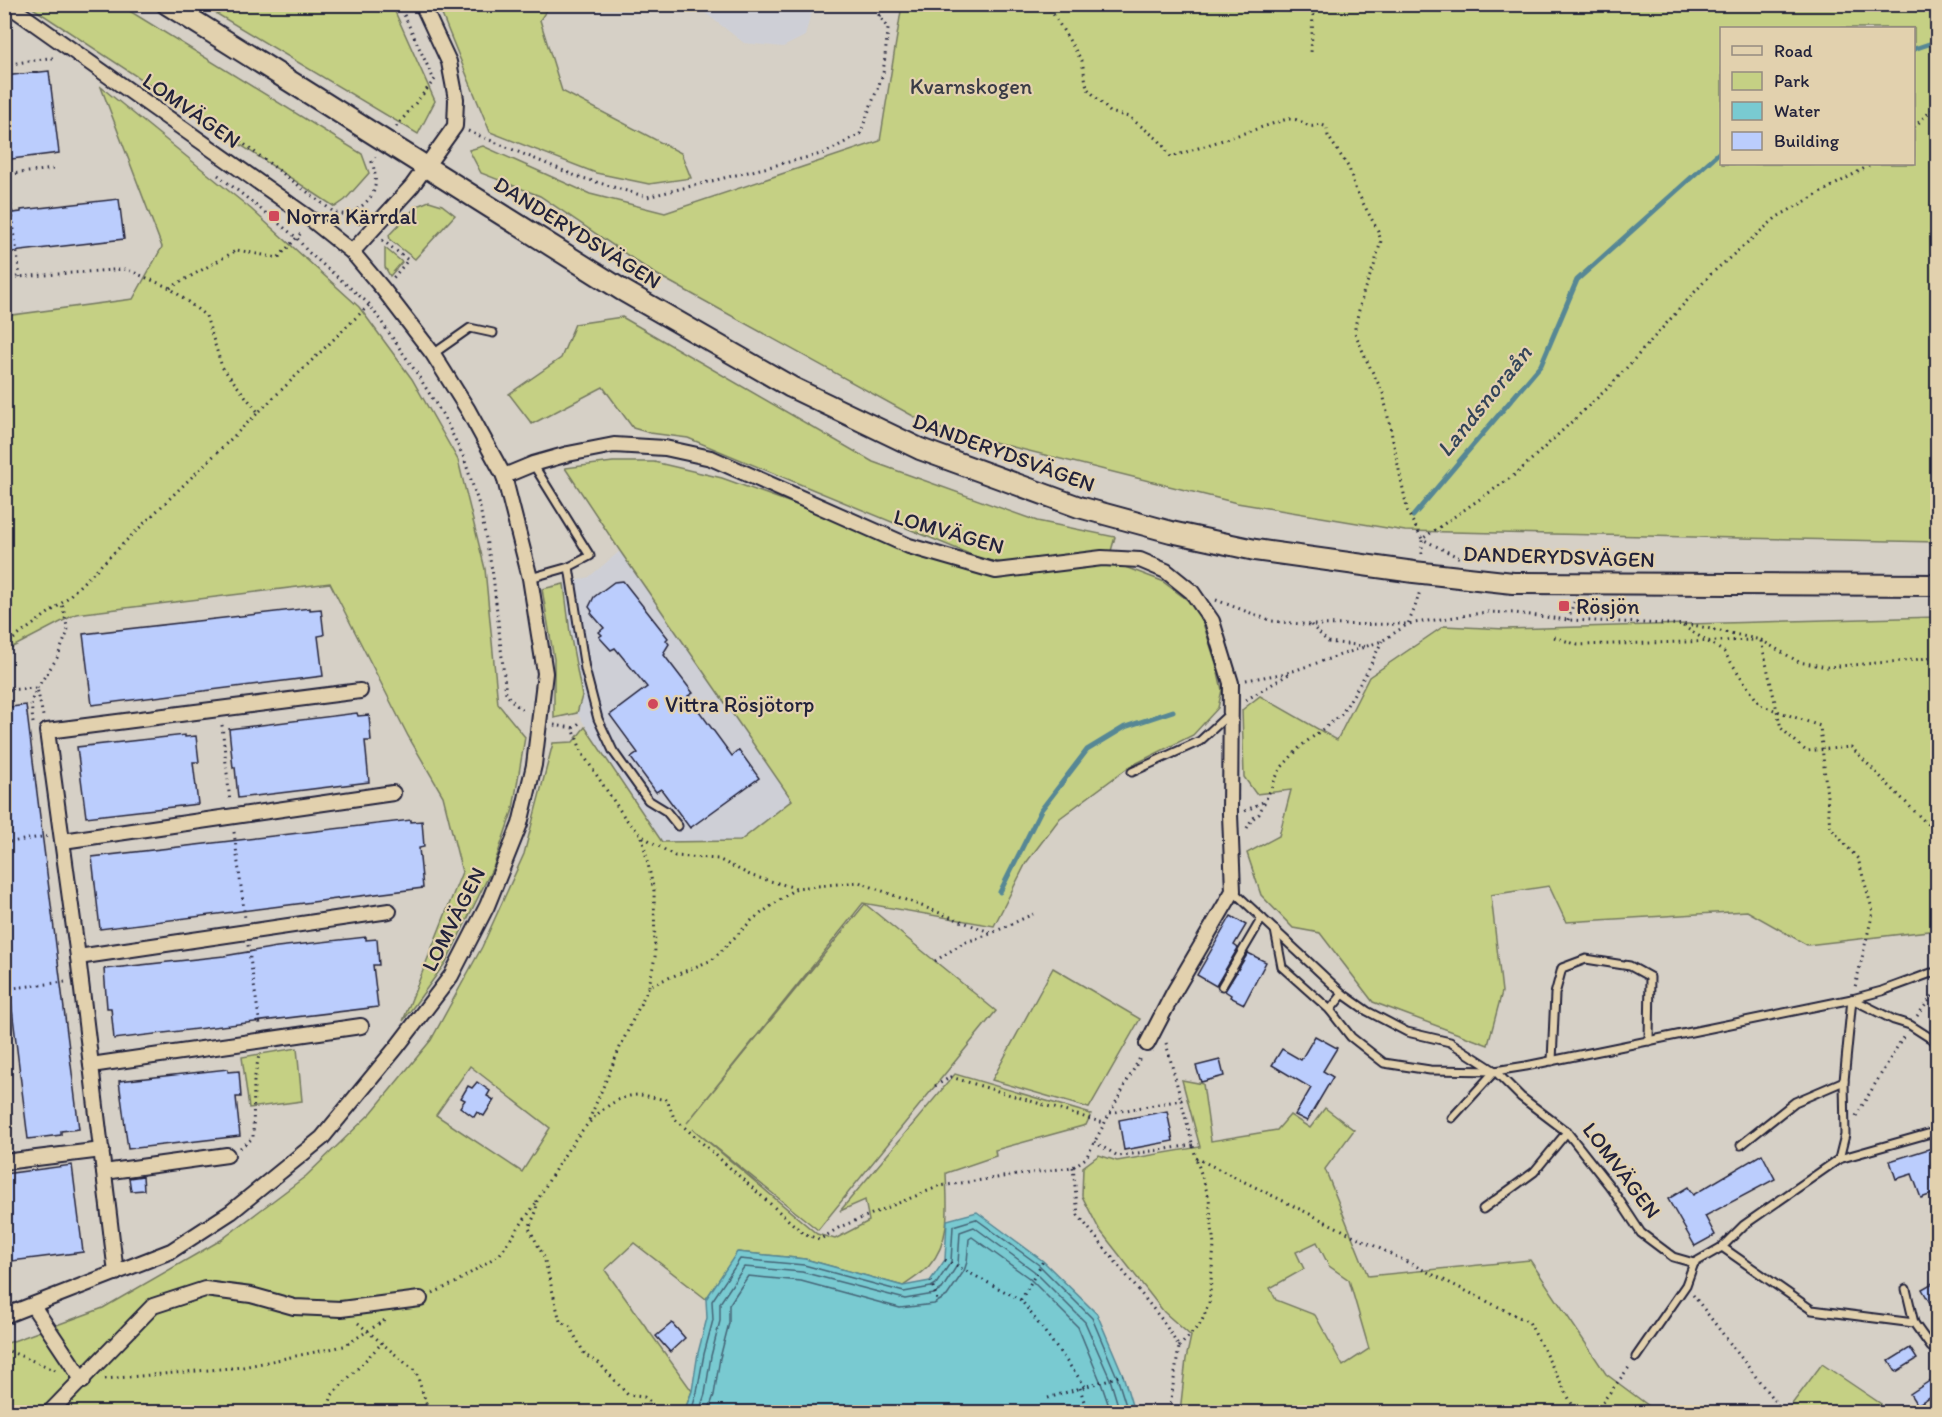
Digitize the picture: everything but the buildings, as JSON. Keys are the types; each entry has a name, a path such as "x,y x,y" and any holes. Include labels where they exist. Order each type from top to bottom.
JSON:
{"main road":[{"name":"DANDERYDSVÄGEN","path":"167,4 622,290 791,387 921,449 1079,507 1171,532 1255,550 1514,583 1938,585"}],"street":[{"name":"LOMVÄGEN","path":"4,1316 171,1251 231,1212 322,1138 396,1048 451,976 487,906 520,824 534,765 545,674 530,578 504,476 468,410 433,354 383,289 352,252 312,220 7,4"},
{"path":"352,252 412,186 455,126 456,99 449,62 422,4"},
{"name":"LOMVÄGEN","path":"504,476 533,464 568,454 614,445 665,448 711,458 909,546 996,571 1102,558 1140,560 1166,571 1192,592 1212,621 1231,683 1230,814 1233,891"},
{"path":"116,1273 81,980 47,731 360,691"},
{"path":"62,838 393,793"},
{"path":"1148,1044 1174,992 1233,891"},
{"path":"78,957 389,911"},
{"path":"91,1065 361,1026"},
{"path":"4,1162 102,1150"},
{"path":"104,1172 227,1155"},
{"path":"50,1413 153,1306 206,1289 251,1295 294,1307 341,1309 420,1299"},
{"path":"33,1306 83,1380"}],"lane":[{"path":"433,354 470,328 493,333"},
{"path":"530,578 569,567 590,556 533,464"},
{"path":"569,567 585,669 598,719 612,751 648,800 666,811 678,826"},
{"path":"1132,772 1200,741 1231,712"},
{"name":"LOMVÄGEN","path":"1233,891 1343,994 1367,1011 1407,1032 1450,1042 1495,1071 1521,1097 1567,1132 1612,1190 1641,1233 1673,1257 1694,1263"},
{"path":"1222,986 1262,918"},
{"path":"1275,930 1282,967 1330,1010 1351,1036 1384,1062 1430,1070 1495,1071 1552,1061 1852,999 1931,973 1938,974"},
{"path":"1552,1061 1555,994 1562,968 1586,959 1630,966 1650,977 1649,1041"},
{"path":"1330,1010 1343,994"},
{"path":"1852,999 1894,1020 1911,1025 1938,1044"},
{"path":"1839,1159 1845,1136 1844,1081 1852,999"},
{"path":"1452,1118 1495,1071"},
{"path":"1741,1144 1795,1102 1844,1081"},
{"path":"1636,1357 1686,1285 1694,1263 1722,1247 1744,1225 1839,1159 1938,1131"},
{"path":"1483,1209 1534,1172 1567,1132"},
{"path":"1722,1247 1812,1310 1914,1323"},
{"path":"1906,1289 1914,1323 1931,1347"}],"path":[{"path":"399,4 434,80"},
{"path":"455,126 576,176 647,197 825,153 860,134 884,74 888,29 872,4"},
{"path":"879,16 888,4"},
{"path":"1047,4 1082,61 1087,88 1110,112 1129,117 1159,140 1171,157 1287,119 1296,120 1308,127 1320,124 1327,127 1328,136 1349,168 1354,188 1378,231 1381,242 1364,290 1355,333 1383,393 1408,513 1422,539 1422,554"},
{"path":"1308,4 1313,15 1311,53"},
{"path":"4,65 49,58 58,59"},
{"path":"349,215 364,205 373,195 377,184 372,162 385,141 449,62"},
{"path":"1915,126 1938,104"},
{"path":"4,646 62,603 369,304 408,260 349,215 335,213 240,141"},
{"path":"1422,539 1516,474 1611,385 1712,274 1777,218 1870,165"},
{"path":"20,277 6,175 53,169"},
{"path":"214,172 297,237 307,250 369,304 444,417 464,459 480,508 493,575 506,694 528,714"},
{"path":"170,288 237,250 278,258 297,237"},
{"path":"4,278 126,269 170,288 206,316 222,367 258,412"},
{"path":"1231,683 1296,670 1382,641 1408,624 1420,591"},
{"path":"1192,592 1272,621 1311,626 1408,624 1488,612 1515,613 1568,620 1693,625 1761,640 1799,662 1827,666 1914,660 1938,656"},
{"path":"47,731 37,688 57,658 68,631 62,603"},
{"path":"1681,625 1724,652 1760,705 1820,726 1830,827 1858,859 1873,912 1852,999"},
{"path":"1311,626 1328,642 1368,646"},
{"path":"1554,637 1578,645 1761,640"},
{"path":"1761,640 1781,728 1806,751 1851,747 1938,835"},
{"path":"1231,847 1241,838 1252,819 1259,814 1280,769 1301,746 1341,715 1367,672 1382,641"},
{"path":"1231,712 1254,694 1296,670"},
{"path":"4,690 37,688"},
{"path":"554,725 573,728 582,721"},
{"path":"573,728 582,753 625,818 642,836 675,856 718,860 752,876 796,888 859,882 992,933"},
{"path":"1230,814 1246,811 1265,801"},
{"path":"420,1299 455,1283 500,1254 588,1122 649,986 655,957 654,891 642,836"},
{"path":"4,843 62,838"},
{"path":"649,986 712,960 752,920 796,888"},
{"path":"935,961 963,944 1033,914"},
{"path":"4,989 81,980"},
{"path":"1845,1136 1911,1025 1938,989"},
{"path":"1160,1021 1196,1158 1209,1198 1214,1246 1209,1304 1201,1323 1179,1347 1169,1413"},
{"path":"588,1122 604,1107 619,1099 639,1095 667,1100 674,1118 802,1232 819,1240 840,1227 940,1186 1073,1167 1086,1158 1148,1044"},
{"path":"935,1086 951,1077 1104,1123"},
{"path":"1110,1113 1181,1100"},
{"path":"1094,1142 1118,1156 1193,1145"},
{"path":"1196,1158 1529,1322 1576,1413"},
{"path":"1073,1167 1078,1215 1162,1321 1179,1347"},
{"path":"537,1201 536,1212 529,1228 544,1257 560,1321 570,1327 585,1354 599,1363 628,1395 644,1397 652,1403 653,1413"},
{"path":"945,1260 1021,1300 1085,1386"},
{"path":"1021,1300 1043,1261"},
{"path":"931,1281 937,1300"},
{"path":"1686,1285 1783,1413"},
{"path":"341,1309 416,1372 429,1413"},
{"path":"4,1349 83,1380 243,1367 344,1346 385,1320"},
{"path":"327,1413 332,1395 382,1343"},
{"path":"1595,1413 1636,1357"},
{"path":"1048,1398 1122,1375"},
{"path":"1080,1388 1088,1413"},
{"path":"1171,1407 1202,1413"}],"shaded area":[{"path":"695,5 816,5 805,36 783,47 744,43"},
{"name":"Vittra Rösjötorp","path":"620,551 792,800 740,841 662,842 577,713 582,696 570,633 564,584 589,577"}],"green space":[{"path":"28,5 120,5 362,154 369,173 345,200 335,207"},
{"path":"202,5 392,5 435,101 418,134"},
{"path":"438,5 550,5 540,20 562,91 681,153 691,178 649,184 596,173 490,132"},
{"name":"Kvarnskogen","path":"902,5 1937,5 1937,542 1405,531 1237,503 933,427 654,273 540,196 481,173 469,150 483,146 590,194 665,213 880,141"},
{"path":"101,87 251,209 359,307 412,379 458,460 485,569 498,704 525,737 513,809 494,865 446,962 403,1021 462,872 443,796 408,736 330,583 76,614 5,651 5,316 133,299 162,247"},
{"path":"429,201 442,205 455,215 415,259 390,240 389,235 417,206"},
{"path":"385,248 402,262 390,276 385,267"},
{"path":"622,317 873,462 1037,521 1115,537 1111,551 1065,556 1019,565 984,560 688,438 650,433 633,428 603,387 532,424 509,394 561,358 575,324"},
{"path":"613,462 654,462 722,478 999,578 1098,562 1125,567 1162,581 1198,608 1216,663 1222,690 1218,708 1193,735 1129,767 1060,818 1026,863 994,926 863,903 687,1123 865,904 996,1011 818,1230 693,1129 817,1234 835,1239 869,1221 865,1200 840,1211 955,1074 1091,1114 1086,1125 995,1150 996,1156 946,1173 946,1222 942,1245 929,1266 903,1286 805,1259 738,1252 706,1299 634,1243 605,1270 692,1391 684,1412 5,1412 5,1344 103,1308 221,1240 306,1176 372,1112 431,1040 482,947 524,854 553,743 573,742 585,727 662,842 740,841 792,800 565,468","holes":["470,1066 550,1128 522,1172 436,1115"]},
{"path":"564,584 570,633 582,696 577,713 554,718 554,659 542,589"},
{"path":"1937,617 1937,930 1807,945 1747,911 1566,922 1549,886 1491,895 1502,992 1488,1045 1373,1002 1320,933 1293,928 1261,895 1247,853 1279,836 1291,790 1256,794 1244,777 1242,710 1260,696 1337,740 1369,677 1444,626 1505,629"},
{"path":"1053,968 1140,1019 1089,1108 992,1080"},
{"path":"297,1048 302,1101 249,1108 242,1057"},
{"path":"1182,1080 1203,1084 1211,1141 1277,1130 1290,1115 1310,1128 1325,1108 1354,1130 1325,1169 1368,1276 1530,1260 1606,1374 1657,1412 1180,1412 1191,1336 1164,1312 1099,1229 1082,1196 1083,1167 1099,1155 1117,1161 1200,1147","holes":["1317,1242 1329,1266 1349,1280 1369,1349 1343,1366 1315,1315 1276,1300 1270,1288 1304,1269 1296,1252"]},
{"path":"1822,1364 1893,1412 1786,1412"}],"water":[{"path":"977,1212 1043,1261 1097,1314 1123,1375 1134,1412 684,1412 692,1391 707,1318 706,1299 737,1252 805,1259 903,1286 930,1281 945,1260 947,1220"}],"waterway":[{"name":"Landsnoraån","path":"1915,49 1938,41"},
{"name":"Landsnoraån","path":"1413,516 1541,365 1577,280 1720,152"},
{"path":"1000,892 1041,810 1087,750 1125,727 1173,711"}],"place":[{"name":"Norra Kärrdal","path":"274,216"},
{"name":"Rösjön","path":"1564,606"},
{"name":"Vittra Rösjötorp","path":"653,704"}]}
